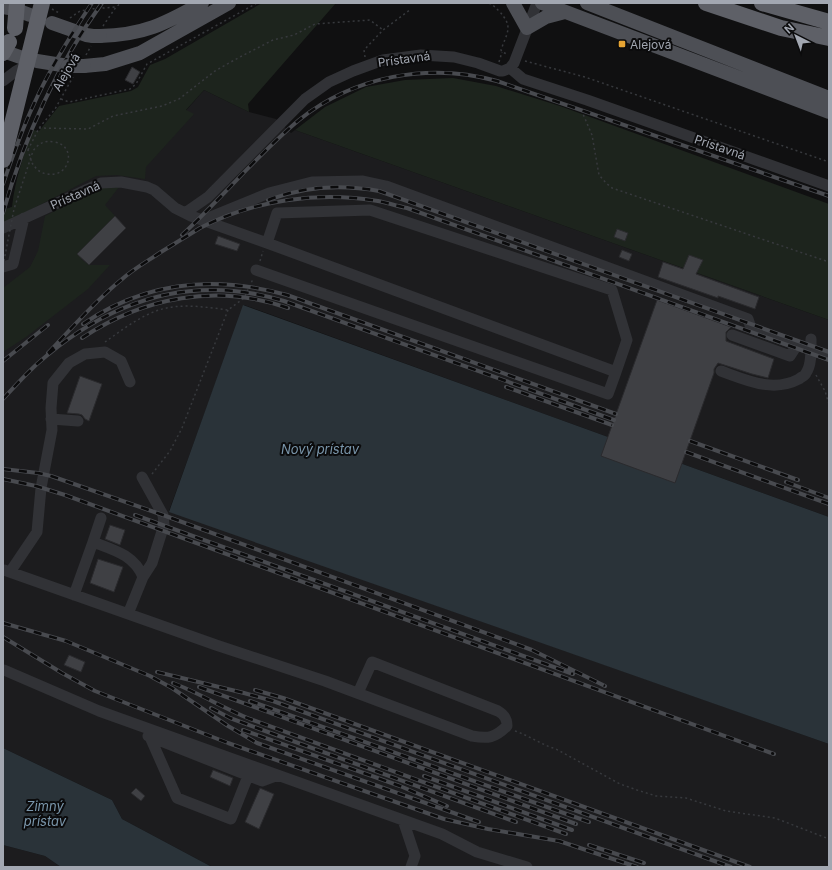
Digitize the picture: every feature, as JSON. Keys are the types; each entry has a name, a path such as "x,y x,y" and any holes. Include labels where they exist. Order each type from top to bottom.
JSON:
{"highway":[{"path":"706,3 781,28 829,38"},
{"path":"762,3 829,22"},
{"path":"7,44 16,9"},
{"path":"3,160 32,44 51,10"}],"main road":[{"path":"51,10 86,35 96,36 130,34 153,28 177,18 202,3"},
{"path":"37,61 78,65 105,64 140,53 229,3"},
{"path":"512,3 527,28 546,17 565,12"},
{"path":"542,3 829,112"},
{"path":"587,3 828,97"},
{"path":"7,44 20,57"}],"street":[{"path":"510,68 516,58 537,3"},
{"name":"Prístavná","path":"3,228 93,186 111,182 147,187 154,190 176,208 185,213 208,197 305,99 330,82 366,65 396,58 421,55 436,55 466,60 500,71 510,68 517,76 523,79 587,100 829,186"},
{"path":"3,81 19,68 37,61"},
{"path":"203,220 269,193 312,182 363,181 386,186 748,319 750,328 797,345 811,345 829,356"},
{"path":"256,270 608,394 627,340 612,290 370,210 277,213 267,243"},
{"path":"185,213 616,372"},
{"path":"3,266 13,264 24,218"},
{"path":"732,335 790,356 797,345"},
{"path":"721,371 762,385 791,383 806,374 809,367 811,345"},
{"path":"130,382 121,361 105,352 85,354 69,363 53,383 51,408 52,430 41,488 37,532 7,571 358,693 476,737 492,737 499,734 507,726 507,721 504,714 498,711 372,662 358,693"},
{"path":"51,419 78,421"},
{"path":"128,614 143,576 152,563 164,525 164,515 144,480"},
{"path":"74,595 101,518"},
{"path":"93,542 124,554 139,568 143,576"},
{"path":"5,671 99,711 442,834 477,852 514,865 527,867"},
{"path":"99,711 124,727 248,776 262,781 278,775"},
{"path":"150,737 177,798 231,819 248,776"},
{"path":"403,820 415,856 411,867"}],"path":[{"name":"Alejová","path":"3,266 14,209 33,152 37,146 43,142 57,142 64,146 69,154 68,163 63,171 54,175 41,173 32,163 28,150 39,128 61,99 78,65 96,36 116,7 121,3"},
{"path":"61,99 69,102 130,89 136,84 147,64 257,3"},
{"path":"489,3 493,5 508,21 508,30 501,50 502,52 528,63 585,78 829,162"},
{"path":"67,16 71,18 76,13 91,9 116,7"},
{"path":"366,65 364,50 383,30 411,9"},
{"path":"39,128 88,129 113,116 162,106 179,99 216,71 238,58 273,40 294,35 315,24 370,20 383,30"},
{"path":"587,100 583,114 592,135 599,175 612,188 829,262"},
{"path":"144,480 170,451 182,428 228,310 244,298 267,243"},
{"path":"89,353 123,330 159,310 192,306 228,310"},
{"path":"809,367 818,378 825,391 829,404"},
{"path":"503,730 528,736 556,749 620,784 637,790 656,796 686,798 726,811 775,818 829,839"}],"shaded area":[{"path":"262,3 336,3 248,104 249,112 204,90 186,110 194,114 146,167 145,179 117,175 96,176 3,224 3,210 12,207 20,168 33,130 39,131 59,106 131,91 138,87 150,65 165,59"},
{"path":"453,78 496,86 560,106 829,204 829,320 295,130 325,107 366,87 405,80"},
{"path":"204,90 249,112 276,119 291,133 295,130 829,320 829,517 244,305 169,511 829,744 829,867 212,867 122,819 112,800 3,748 3,210 12,207 120,150 138,165"},
{"path":"119,187 105,205 115,216 81,259 89,265 110,265 88,289 26,337 3,352 3,288 30,267 38,251 45,216 100,188"},
{"path":"3,845 45,856 61,867 3,867"}],"water":[{"name":"Nový prístav","path":"243,305 829,517 829,744 169,512"},
{"name":"Zimný prístav","path":"3,748 112,800 122,819 212,867 61,867 45,856 3,845"}],"building":[{"path":"132,67 140,72 133,84 125,80"},
{"path":"115,216 126,228 89,265 77,254"},
{"path":"617,229 628,233 625,241 614,237"},
{"path":"218,236 240,244 237,251 215,244"},
{"path":"622,250 632,254 629,261 619,257"},
{"path":"689,255 703,260 696,274 759,297 755,309 658,277 663,262 683,269"},
{"path":"657,300 731,327 726,332 726,341 774,359 768,378 718,363 714,369 714,373 675,483 601,456"},
{"path":"80,376 102,384 89,421 82,415 67,413"},
{"path":"110,525 125,530 120,545 105,539"},
{"path":"98,559 123,567 114,592 90,583"},
{"path":"69,655 85,662 81,672 64,665"},
{"path":"213,770 233,778 230,786 210,777"},
{"path":"136,788 145,796 141,801 131,793"},
{"path":"260,788 274,794 259,829 245,822"}],"railway":[{"path":"3,184 21,135 39,93 60,53 92,3"},
{"path":"3,213 11,185 31,130 43,104 70,52 102,3"},
{"path":"182,235 254,162 299,120 321,105 368,83 419,73 471,75 497,81 829,196"},
{"path":"268,200 282,195 309,189 350,187 379,191 829,352"},
{"path":"48,353 111,288 161,252 200,228 221,218 264,205 287,200 332,197 378,201 407,208 829,360"},
{"path":"83,324 107,310 131,299 156,291 182,286 207,284 234,285 260,289 287,295 616,414"},
{"path":"3,399 37,364 64,342 93,323 122,309 153,298 184,292 216,290 250,293 284,301 614,420"},
{"path":"82,338 130,312 182,298 235,296 261,300 288,308"},
{"path":"3,361 48,325"},
{"path":"506,387 612,425"},
{"path":"690,441 798,480"},
{"path":"686,452 829,504"},
{"path":"3,469 51,476 163,515 532,650 605,686"},
{"path":"3,479 36,486 65,495 774,754"},
{"path":"786,482 829,498"},
{"path":"135,515 573,674"},
{"path":"3,623 66,641 150,676 172,688 228,726 257,743 479,822"},
{"path":"3,637 95,691 228,743 444,819 488,829 559,841 637,867"},
{"path":"157,672 273,701 731,867"},
{"path":"173,683 250,719 566,834"},
{"path":"199,687 576,824"},
{"path":"255,690 283,698 750,867"},
{"path":"250,701 589,822"},
{"path":"211,708 230,718 516,822"},
{"path":"243,730 400,786 447,806"},
{"path":"424,776 572,830"},
{"path":"589,845 644,863"}],"place":[{"name":"Alejová","path":"622,44"}]}
